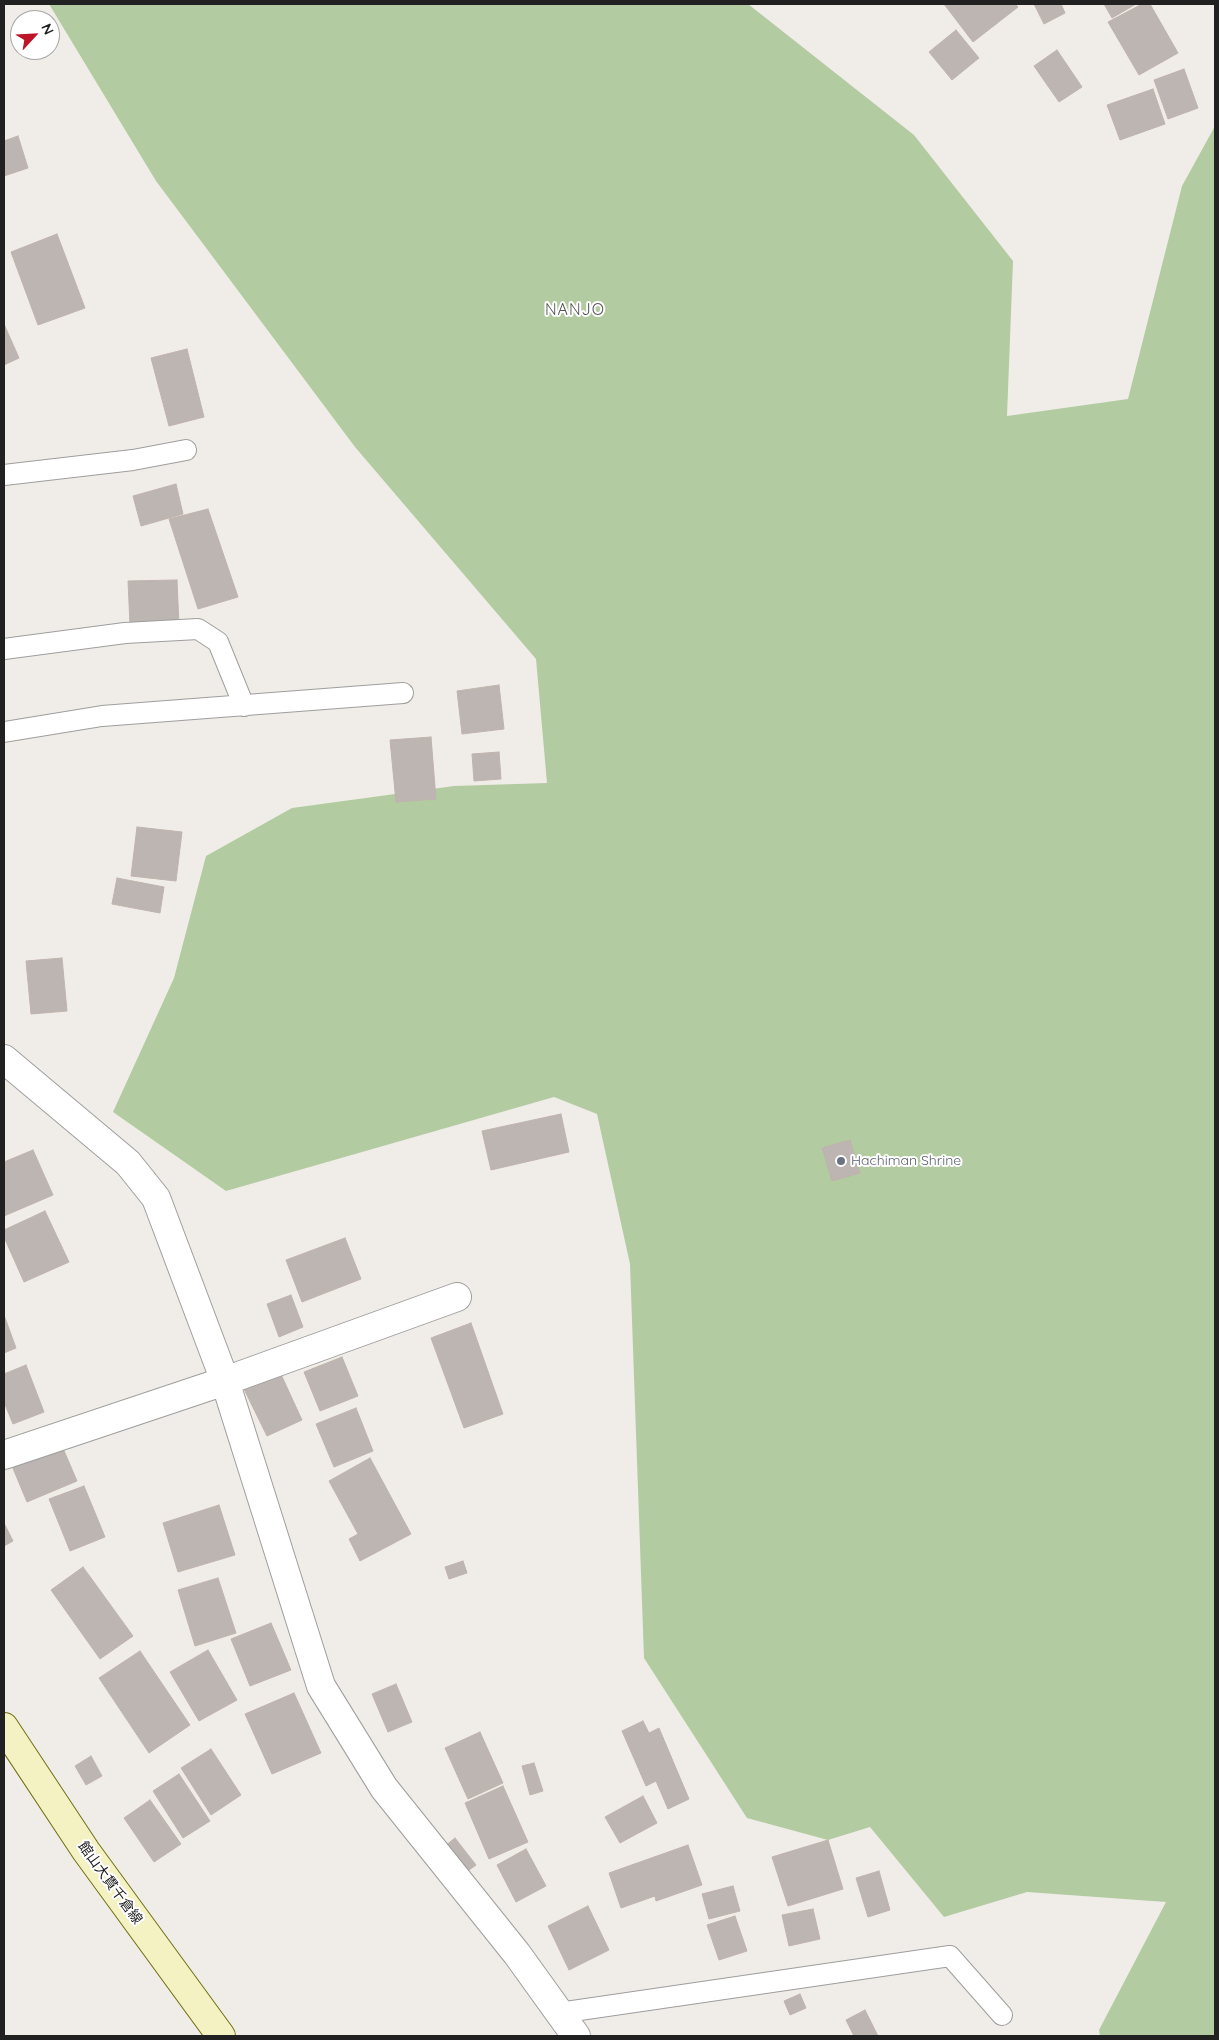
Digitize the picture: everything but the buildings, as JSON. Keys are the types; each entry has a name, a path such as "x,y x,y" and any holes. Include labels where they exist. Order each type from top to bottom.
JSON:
{"main road":[{"name":"館山大貫千倉線","path":"4,1728 86,1851 221,2036"}],"street":[{"path":"4,1059 128,1163 156,1198 225,1381 321,1686 384,1788 517,1954 576,2036"},
{"path":"4,1455 225,1381 457,1297"}],"lane":[{"path":"4,475 133,460 186,450"},
{"path":"4,649 125,633 198,629 218,642 244,706"},
{"path":"4,732 102,716 403,693"},
{"path":"559,2013 950,1956 1002,2014"}],"green space":[{"path":"49,4 748,4 914,135 1013,261 1007,416 1128,399 1182,186 1215,126 1215,2036 1100,2036 1099,2030 1166,1902 1027,1892 944,1917 870,1827 828,1840 747,1818 644,1658 630,1264 597,1114 554,1097 226,1191 113,1112 174,978 206,856 292,808 454,786 547,783 536,659 355,447 156,181 60,22 60,10 53,10"}],"place":[{"name":"Hachiman Shrine","path":"841,1161"}],"district":[{"name":"NANJO","path":"575,310"}]}
